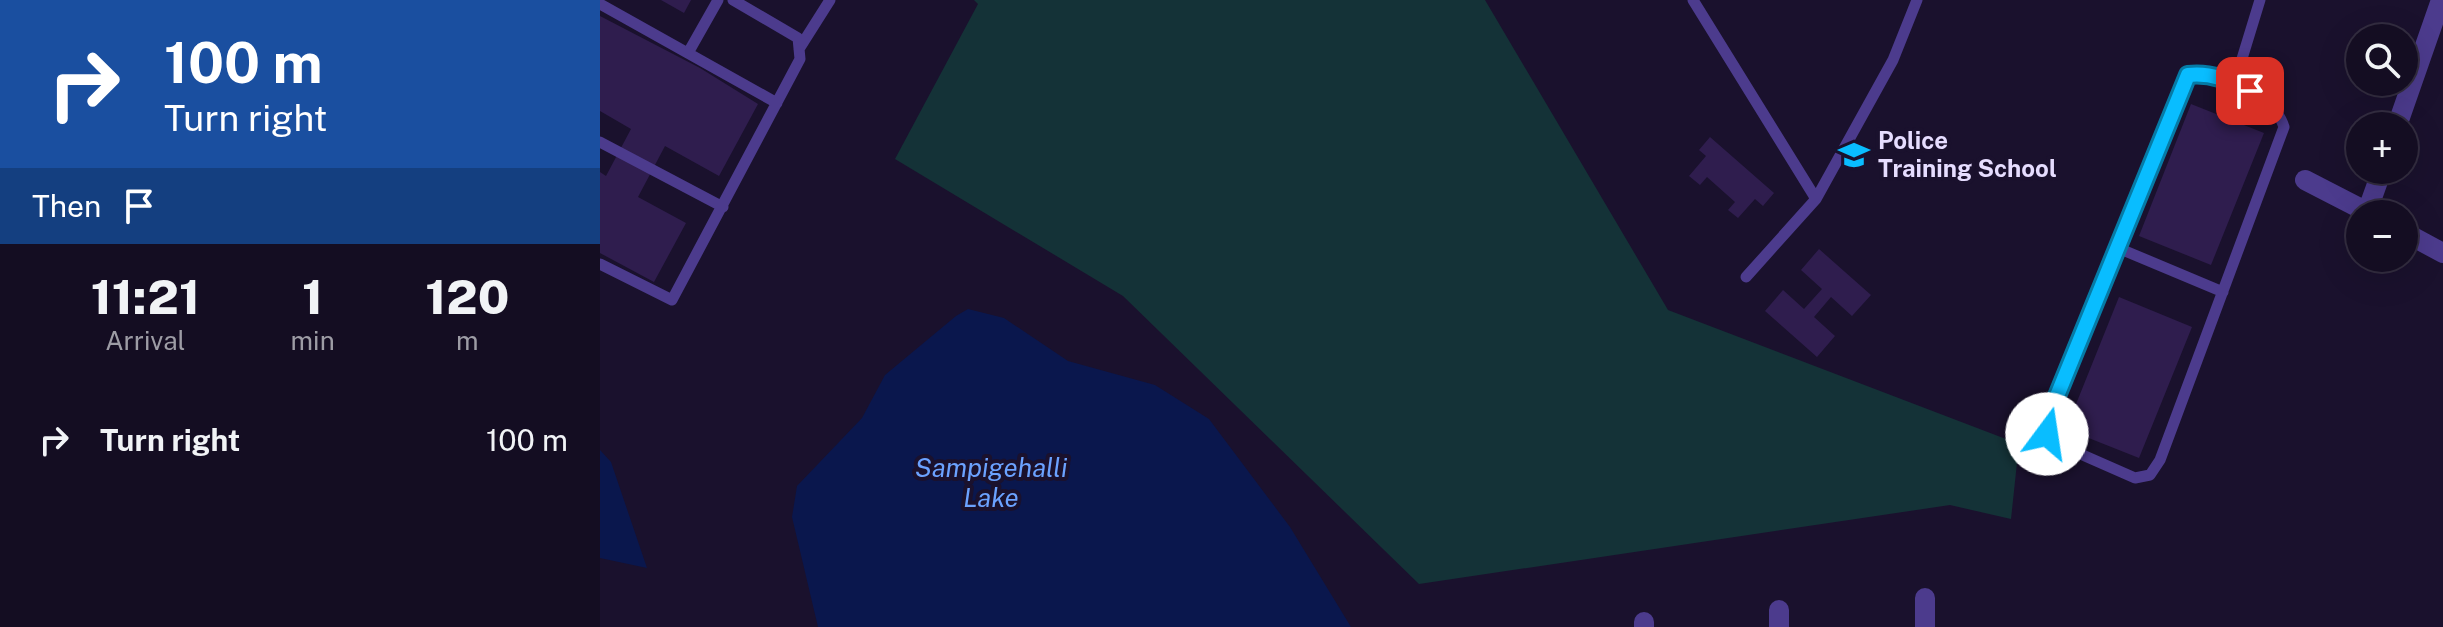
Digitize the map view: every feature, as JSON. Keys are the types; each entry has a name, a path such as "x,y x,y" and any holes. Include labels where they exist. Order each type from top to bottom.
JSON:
{"street":[{"path":"2402,112 2441,0"},
{"path":"2305,180 2346,201"},
{"path":"2418,240 2443,253"},
{"path":"1925,598 1925,627"}],"lane":[{"path":"688,53 718,0"},
{"path":"600,264 672,300 800,59 798,38 733,0"},
{"path":"799,50 830,0"},
{"path":"1693,0 1816,199"},
{"path":"1746,277 1816,199 1893,60 1917,0"},
{"path":"2230,81 2241,62 2260,0"},
{"path":"600,4 777,103"},
{"path":"2204,73 2230,81 2270,104 2281,116 2284,127 2160,460 2150,475 2135,478 2069,449 2047,434 2048,418 2188,75 2204,73"},
{"path":"600,142 723,207"},
{"path":"2118,248 2223,292"}],"green space":[{"path":"974,0 1485,0 1668,310 2019,444 2011,519 1950,505 1419,584 1123,296 895,159 978,4"}],"water":[{"name":"Sampigehalli Lake","path":"968,309 1004,318 1068,361 1155,385 1209,419 1290,527 1351,627 818,627 792,517 797,486 862,418 885,375"},
{"path":"600,450 611,462 647,568 600,558"}],"building":[{"path":"661,0 691,0 684,13"},
{"path":"600,16 700,68 758,104 719,176 665,146 638,197 686,223 654,282 600,253 600,172 606,176 631,129 600,111"},
{"path":"2191,104 2264,133 2211,265 2139,236"},
{"path":"1710,137 1774,193 1763,206 1755,199 1738,218 1728,210 1735,202 1707,177 1700,185 1689,176 1706,156 1699,150"},
{"path":"1819,249 1871,295 1852,316 1831,297 1814,317 1835,336 1817,357 1765,311 1783,290 1804,309 1822,289 1801,270"},
{"path":"2119,297 2192,327 2139,458 2066,429"}],"place":[{"name":"Police Training School","path":"1854,155"}],"route":[{"path":"2047,434 2048,418 2188,75 2204,73 2250,91"}]}
